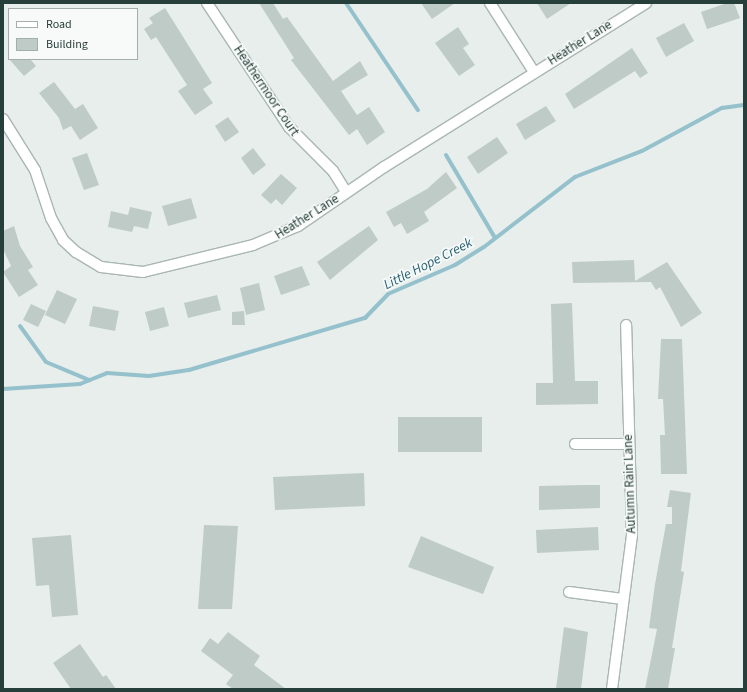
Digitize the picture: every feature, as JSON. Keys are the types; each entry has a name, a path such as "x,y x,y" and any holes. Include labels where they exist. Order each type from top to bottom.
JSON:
{"street":[{"name":"Heathermoor Court","path":"207,3 289,128 334,171 346,192"},
{"path":"490,3 534,72"},
{"name":"Heather Lane","path":"3,119 35,170 51,218 63,240 90,262 118,272 143,272 259,243 298,226 346,192 534,72 646,3"},
{"name":"Autumn Rain Lane","path":"612,689 632,535 628,444 626,325"},
{"path":"575,444 628,444"},
{"path":"569,592 623,599"}],"building":[{"path":"259,3 273,3 283,19 287,17 333,81 360,61 368,75 341,91 357,115 369,107 385,132 367,145 357,129 349,135 291,60 294,58"},
{"path":"421,3 455,3 432,19"},
{"path":"537,3 571,3 547,19"},
{"path":"727,3 734,3 740,18 707,29 701,12"},
{"path":"165,8 212,83 203,89 213,103 195,115 178,91 187,85 156,37 151,40 144,29 153,23 149,18"},
{"path":"684,23 694,41 666,57 656,38"},
{"path":"458,27 469,44 463,48 475,65 459,76 435,43"},
{"path":"632,48 648,73 640,78 635,71 574,109 565,94"},
{"path":"10,60 31,60 36,66 24,76"},
{"path":"54,82 75,109 83,104 98,128 80,140 71,126 63,130 59,118 39,93"},
{"path":"546,106 556,121 525,140 516,124"},
{"path":"228,117 239,132 225,142 215,126"},
{"path":"497,137 508,153 478,174 467,157"},
{"path":"253,148 266,165 253,175 241,158"},
{"path":"87,153 99,185 84,190 72,158"},
{"path":"446,172 457,188 424,212 429,221 407,234 401,223 394,227 386,212 427,189"},
{"path":"281,174 297,188 282,205 276,199 271,204 261,195"},
{"path":"191,198 197,218 168,226 162,206"},
{"path":"130,207 152,212 148,229 134,226 132,232 108,227 111,211 128,215"},
{"path":"14,226 20,246 33,267 28,270 38,285 19,297 3,272 11,266 3,249 3,231"},
{"path":"369,226 378,240 330,280 317,262"},
{"path":"634,260 635,281 667,262 702,313 681,327 660,287 656,290 651,282 573,283 572,262"},
{"path":"302,266 310,285 281,295 274,276"},
{"path":"259,283 265,310 246,315 240,288"},
{"path":"57,290 77,299 65,324 45,315"},
{"path":"217,295 221,310 188,318 184,303"},
{"path":"572,303 575,381 598,381 598,404 536,405 536,383 553,383 551,304"},
{"path":"31,304 46,311 38,327 23,320"},
{"path":"93,306 119,311 115,331 89,326"},
{"path":"164,307 169,326 150,331 145,312"},
{"path":"244,311 245,325 232,325 232,312"},
{"path":"661,339 682,339 687,474 661,474 660,435 665,435 663,399 658,399"},
{"path":"398,417 482,417 482,452 398,452"},
{"path":"364,473 365,506 275,510 273,477"},
{"path":"600,485 600,508 539,510 539,486"},
{"path":"670,490 691,493 681,571 684,572 672,648 675,648 668,689 645,689 657,629 649,628 655,584 666,524 672,524 672,507 667,507"},
{"path":"204,525 238,526 232,609 198,609"},
{"path":"598,527 599,550 537,553 536,530"},
{"path":"71,535 78,615 52,617 49,585 36,586 32,538"},
{"path":"421,536 494,567 483,594 408,567"},
{"path":"564,627 588,632 581,689 556,689"},
{"path":"228,632 260,656 254,665 286,689 233,689 226,684 233,675 201,651 210,638 218,644"},
{"path":"80,644 103,677 106,675 116,689 71,689 53,663"}],"waterway":[{"path":"346,3 418,110"},
{"name":"Little Hope Creek","path":"3,389 80,384 107,373 149,376 189,370 365,318 388,294 455,265 484,247 575,177 642,151 722,108 744,105"},
{"path":"446,155 495,238"},
{"path":"20,326 46,362 89,380"}]}
